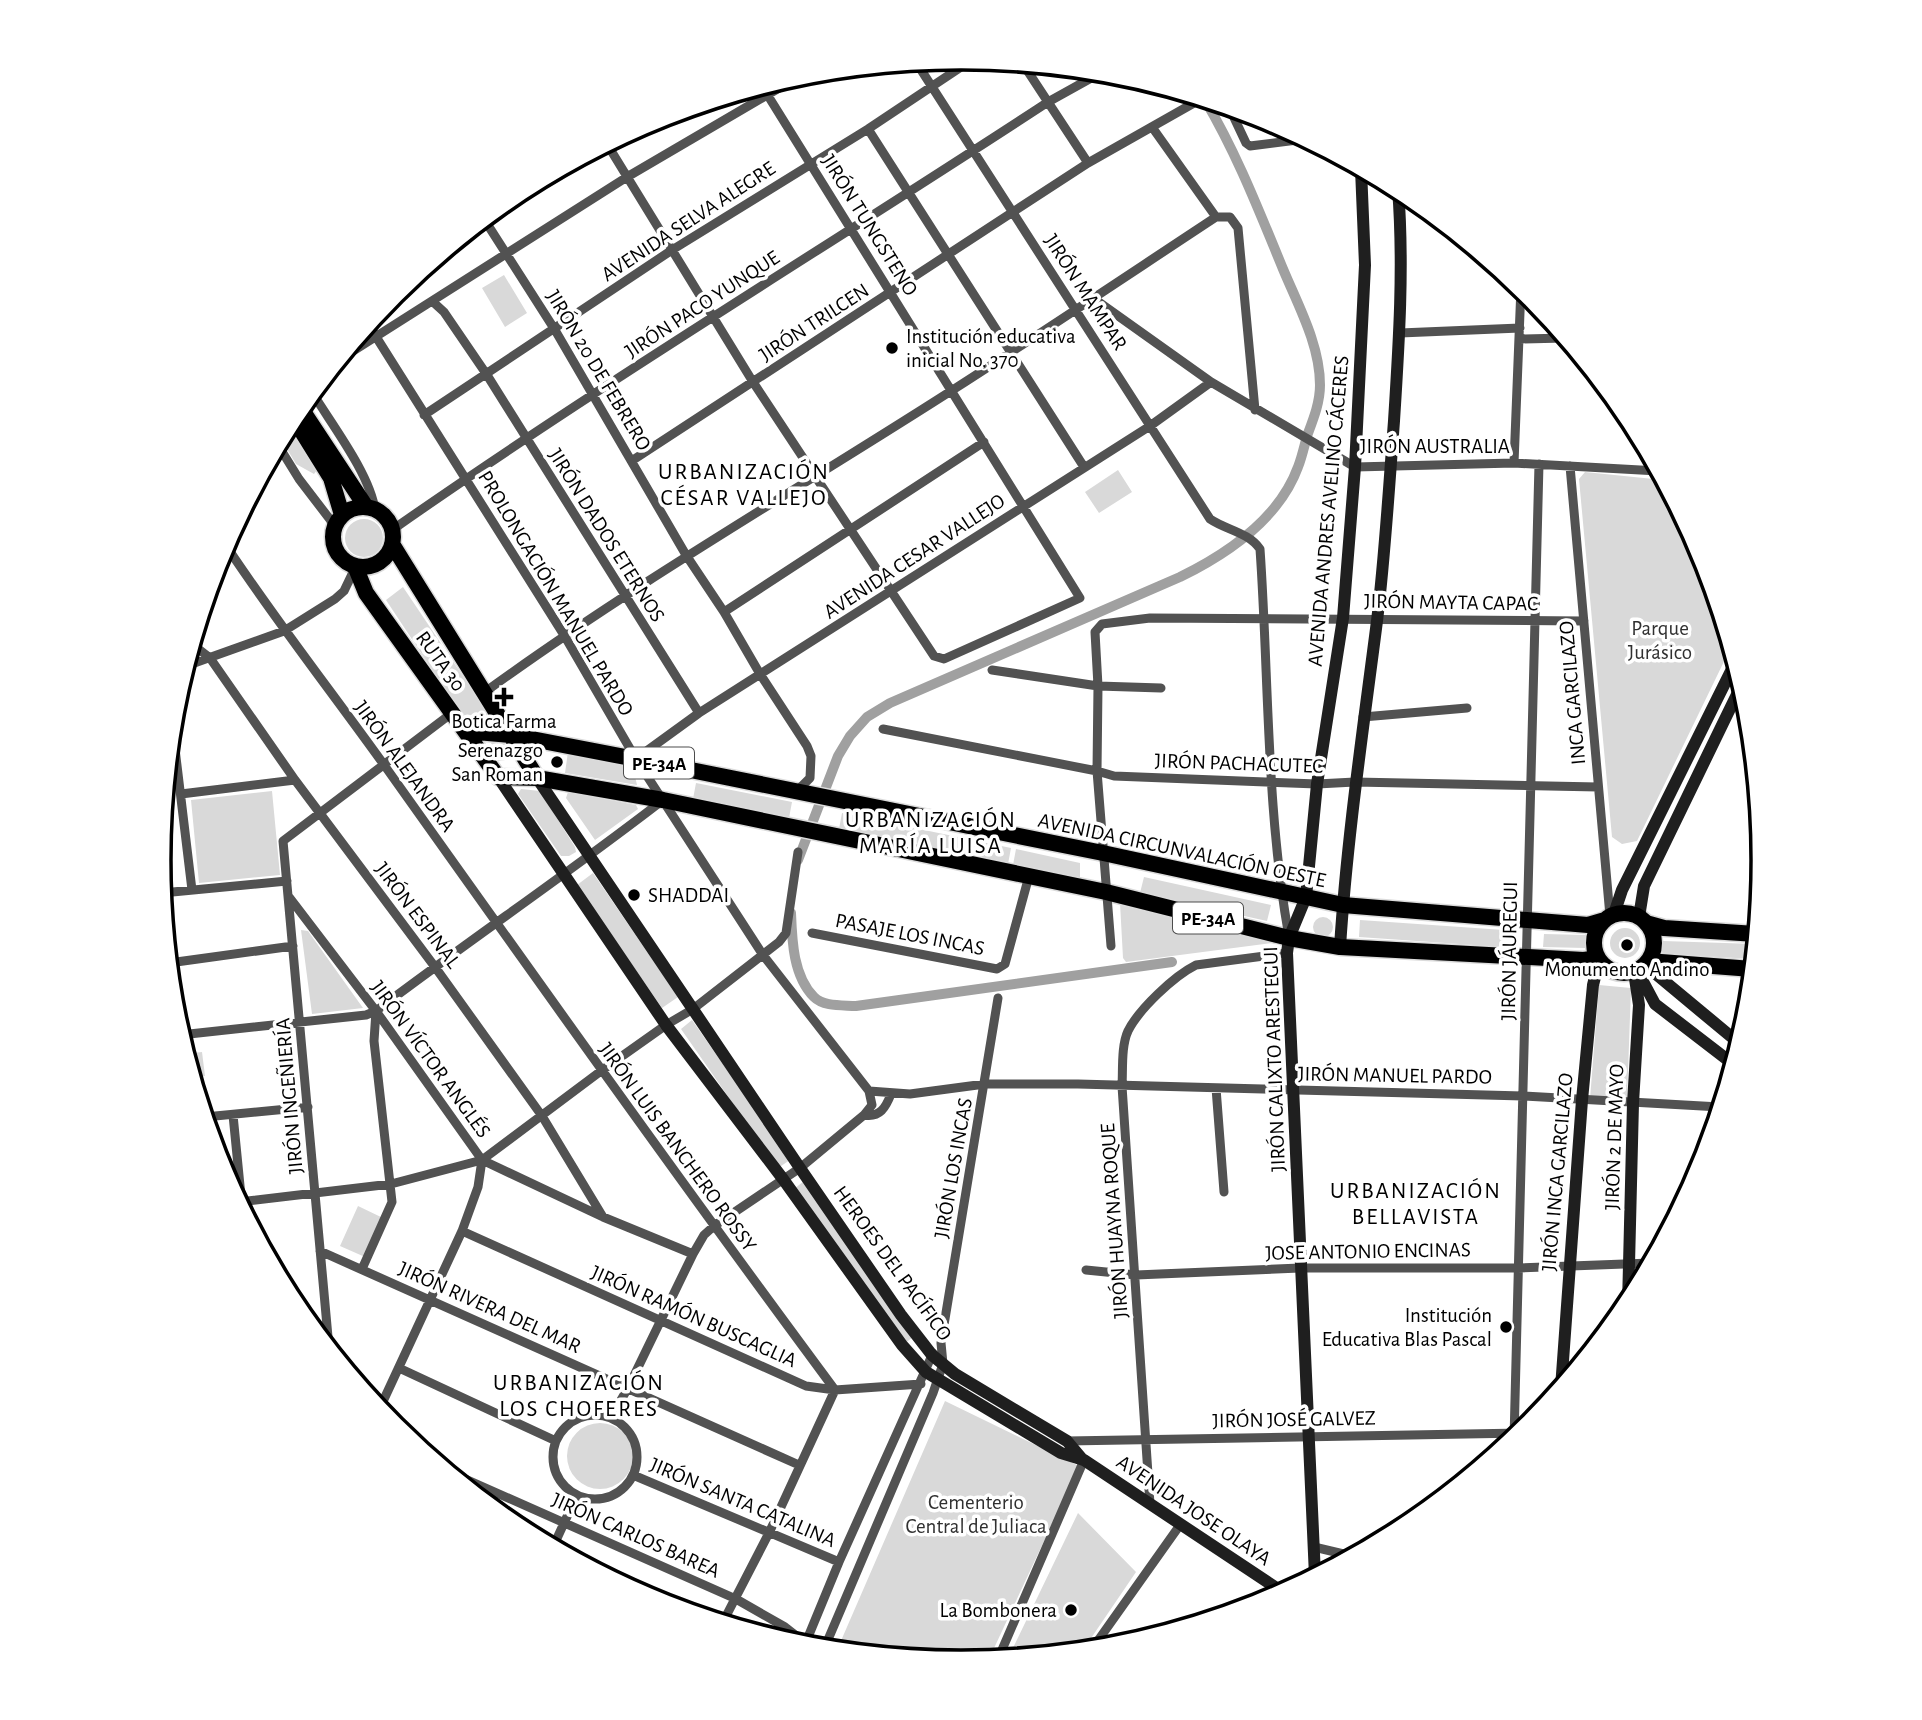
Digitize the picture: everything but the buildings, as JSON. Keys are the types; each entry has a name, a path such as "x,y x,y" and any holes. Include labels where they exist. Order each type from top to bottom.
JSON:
{"highway":[{"path":"300,428 331,478 339,520 334,547 343,559 355,566 367,567 380,562 389,551 392,537 386,518 371,508 307,417"},
{"path":"339,520 353,508 371,508"},
{"name":"RUTA 30","path":"392,537 511,735"},
{"name":"RUTA 30","path":"355,566 366,593 498,777"},
{"name":"AVENIDA CIRCUNVALACIÓN OESTE","path":"465,731 511,735 636,759 1102,853 1343,905 1588,925 1609,917"},
{"name":"HEROES DEL PACÍFICO","path":"511,735 537,778"},
{"name":"PE-34A","path":"498,777 537,778 663,800 1106,892 1288,946 1598,960"},
{"path":"1743,970 1641,967 1615,972 1598,960 1594,949 1594,936 1609,917 1624,913 1664,928 1747,933"},
{"path":"1641,967 1654,942 1642,920"}],"street":[{"name":"AVENIDA SELVA ALEGRE","path":"424,415 672,250 868,129 955,70"},
{"name":"JIRÓN MAMPAR","path":"922,71 1210,519 1234,529 1256,543"},
{"path":"1029,74 1088,163"},
{"name":"JIRÓN PACO YUNQUE","path":"392,537 466,478 851,227 1048,102 1087,81"},
{"path":"362,345 627,177 768,95"},
{"name":"JIRÓN TUNGSTENO","path":"768,95 1080,598 944,659 934,656 892,592"},
{"name":"JIRÓN TRILCEN","path":"632,460 1088,163 1191,105"},
{"path":"1235,119 1250,146 1288,141"},
{"path":"1153,127 1216,217"},
{"path":"868,129 1084,467"},
{"path":"611,151 753,382 892,592"},
{"name":"AVENIDA ANDRES AVELINO CÁCERES","path":"1288,946 1306,897 1317,784 1343,618 1356,467 1365,265 1361,179"},
{"path":"1340,947 1355,782 1377,619 1390,467 1400,333 1399,202"},
{"path":"485,692 623,595 952,390 1216,217 1230,216 1237,228 1255,410"},
{"name":"JIRÓN 20 DE FEBRERO","path":"489,227 555,330 686,555 807,746 811,756 810,778 801,793"},
{"name":"JIRÓN AUSTRALIA","path":"1093,298 1210,382 1356,467 1514,463 1648,470"},
{"name":"JIRÓN DADOS ETERNOS","path":"432,301 444,312 487,375 699,713"},
{"path":"1514,463 1521,302"},
{"path":"1400,333 1520,328"},
{"name":"PROLONGACIÓN MANUEL PARDO","path":"373,332 564,635 636,759 763,955 869,1091"},
{"path":"1520,339 1554,338"},
{"name":"AVENIDA CESAR VALLEJO","path":"636,759 699,713 1150,426 1210,382"},
{"path":"318,402 361,472 373,496 371,508"},
{"path":"724,612 984,442"},
{"path":"284,454 299,480 339,520"},
{"name":"JIRÓN JÁUREGUI","path":"1516,1423 1539,464"},
{"name":"INCA GARCILAZO","path":"1570,466 1609,917"},
{"name":"JIRÓN CALIXTO ARESTEGUI","path":"1256,543 1260,549 1272,782 1288,946 1287,994 1315,1566"},
{"path":"232,555 284,631"},
{"path":"196,663 284,631 344,591 355,566"},
{"name":"JIRÓN MAYTA CAPAC","path":"1098,686 1095,632 1102,624 1150,618 1265,617 1584,621"},
{"name":"JIRÓN ALEJANDRA","path":"284,631 384,765 495,923"},
{"name":"JIRÓN ESPINAL","path":"200,650 210,658 295,780 542,1116 603,1217"},
{"path":"992,670 1098,686 1161,688"},
{"path":"1609,917 1729,676"},
{"path":"1098,686 1097,771 1111,946"},
{"path":"1642,920 1644,886 1734,700"},
{"path":"1363,718 1467,708"},
{"path":"320,813 452,713"},
{"name":"JIRÓN PACHACUTEC","path":"883,729 1114,776 1317,784 1355,782 1598,787"},
{"path":"177,765 192,890"},
{"name":"HEROES DEL PACÍFICO","path":"498,777 666,1025 783,1179 923,1378 939,1381 1060,1453 1084,1460"},
{"name":"HEROES DEL PACÍFICO","path":"537,778 800,1168 901,1315 932,1355 955,1374 1067,1441 1084,1460"},
{"path":"181,794 295,780"},
{"path":"191,1034 366,1015 376,1011 663,800"},
{"name":"JIRÓN INGEÑIERÍA","path":"320,813 283,841 316,1193 326,1330"},
{"path":"249,1203 391,1184 482,1160 601,1071 693,1009 763,955 786,933 798,852"},
{"name":"PASAJE LOS INCAS","path":"812,933 997,969 1005,964 1029,876"},
{"path":"172,892 286,881"},
{"name":"JIRÓN VÍCTOR ANGLÉS","path":"288,896 376,1011 482,1160 603,1217 693,1254"},
{"name":"JIRÓN LUIS BANCHERO ROSSY","path":"495,923 835,1390"},
{"path":"178,962 293,946"},
{"name":"JIRÓN HUAYNA ROQUE","path":"1150,1504 1148,1439 1122,1086 1128,1032 1153,1000 1196,965 1288,946"},
{"name":"JIRÓN INCA GARCILAZO","path":"1561,1374 1582,1100 1593,985 1598,960"},
{"path":"1641,967 1731,1037"},
{"path":"1641,967 1655,1004 1725,1058"},
{"name":"JIRÓN 2 DE MAYO","path":"1630,1280 1633,1103 1641,967"},
{"name":"JIRÓN LOS INCAS","path":"941,1343 998,998"},
{"path":"362,1269 390,1208 393,1194 374,1041 376,1011"},
{"path":"611,1417 628,1388 693,1254 704,1235 714,1226 800,1168 864,1115 872,1105 869,1091 891,1094 927,1092 985,1084"},
{"name":"JIRÓN MANUEL PARDO","path":"985,1084 1523,1096 1711,1107"},
{"path":"1216,1088 1223,1192"},
{"path":"864,1115 873,1116 880,1113 891,1094"},
{"path":"214,1116 308,1107"},
{"path":"233,1115 239,1179"},
{"path":"384,1399 462,1231 478,1187 482,1160"},
{"name":"JIRÓN RAMÓN BUSCAGLIA","path":"462,1231 806,1386 835,1390 923,1378"},
{"name":"JIRÓN RIVERA DEL MAR","path":"320,1251 799,1465"},
{"name":"JOSE ANTONIO ENCINAS","path":"1086,1269 1136,1275 1300,1268 1518,1268 1640,1264"},
{"path":"812,1636 839,1562 932,1355 941,1343"},
{"path":"829,1638 939,1381 943,1364 941,1343"},
{"path":"399,1368 556,1441"},
{"path":"727,1614 769,1533 835,1390"},
{"path":"595,1414 611,1417 623,1424 632,1435 637,1462 633,1475 624,1488 610,1497 593,1499 578,1495 565,1486 556,1472 553,1456 556,1441 565,1427 579,1418 595,1414"},
{"name":"JIRÓN JOSÉ GALVEZ","path":"1067,1441 1503,1435"},
{"path":"1003,1648 1084,1460"},
{"name":"AVENIDA JOSE OLAYA","path":"1084,1460 1273,1586"},
{"name":"JIRÓN SANTA CATALINA","path":"633,1475 839,1562"},
{"name":"JIRÓN CARLOS BAREA","path":"476,1484 736,1599 790,1631"},
{"path":"557,1538 578,1495"},
{"path":"1100,1637 1180,1525"},
{"path":"1314,1547 1339,1553"}],"green space":[{"path":"504,275 527,313 505,327 482,288"},
{"path":"295,436 317,470 314,474 296,464 287,449"},
{"path":"1118,470 1132,492 1099,513 1085,492"},
{"name":"Parque Jurásico","path":"1585,472 1653,479 1691,558 1725,660 1637,841 1622,844 1612,837 1579,479"},
{"path":"364,519 378,524 383,538 378,552 364,557 350,552 345,538 350,524"},
{"path":"403,587 489,715 468,724 386,600"},
{"path":"500,739 508,742 511,750 508,758 500,761 492,758 489,750 492,742"},
{"path":"568,752 633,768 637,785 565,773"},
{"path":"696,783 792,802 789,818 693,799"},
{"path":"521,789 540,791 576,852 561,856 518,794"},
{"path":"272,791 280,875 199,883 191,800"},
{"path":"568,792 636,805 638,809 595,840 566,798"},
{"path":"842,813 1011,848 1008,864 839,829"},
{"path":"1016,849 1080,863 1080,879 1013,865"},
{"path":"593,873 678,997 662,1008 577,885"},
{"path":"1144,877 1271,905 1267,921 1140,893"},
{"path":"1120,903 1271,938 1272,943 1126,962 1123,958"},
{"path":"1323,917 1330,920 1333,927 1330,934 1323,937 1316,934 1313,927 1316,920"},
{"path":"1360,920 1504,930 1503,947 1359,937"},
{"path":"1625,928 1636,932 1640,943 1636,954 1625,958 1614,954 1610,943 1614,932"},
{"path":"301,930 308,931 363,1008 312,1014"},
{"path":"1544,934 1586,935 1585,948 1543,947"},
{"path":"1663,941 1746,944 1744,959 1661,952"},
{"path":"1599,985 1631,988 1627,1100 1590,1099"},
{"path":"692,1020 790,1160 778,1168 681,1029"},
{"path":"202,1052 205,1076 202,1077 195,1053"},
{"path":"804,1181 913,1337 904,1344 794,1189"},
{"path":"358,1206 383,1218 365,1257 340,1246"},
{"name":"Cementerio Central de Juliaca","path":"945,1401 1079,1466 994,1649 909,1648 841,1640"},
{"path":"606,1423 624,1432 631,1443 631,1469 624,1480 613,1487 594,1489 576,1480 569,1469 567,1450 576,1432 587,1425"},
{"name":"La Bombonera","path":"1078,1513 1136,1572 1091,1639 1013,1648"}],"waterway":[{"path":"798,860 838,756 850,736 867,717 890,703 1198,568 1233,546 1265,519 1289,486 1319,398 1316,355 1301,311 1247,183 1211,111"},
{"path":"791,913 795,957 802,979 814,997 834,1005 856,1006 1172,962"}],"place":[{"name":"Institución educativa inicial No. 370","path":"892,348"},
{"name":"Botica Farma","path":"504,697"},
{"name":"Serenazgo San Roman","path":"557,762"},
{"name":"SHADDAI","path":"634,895"},
{"name":"Monumento Andino","path":"1627,945"},
{"name":"Institución Educativa Blas Pascal","path":"1506,1327"},
{"name":"La Bombonera","path":"1071,1610"}],"district":[{"name":"URBANIZACIÓN CÉSAR VALLEJO","path":"744,484"},
{"name":"URBANIZACIÓN MARÍA LUISA","path":"931,832"},
{"name":"URBANIZACIÓN BELLAVISTA","path":"1416,1203"},
{"name":"URBANIZACIÓN LOS CHOFERES","path":"579,1395"}]}
